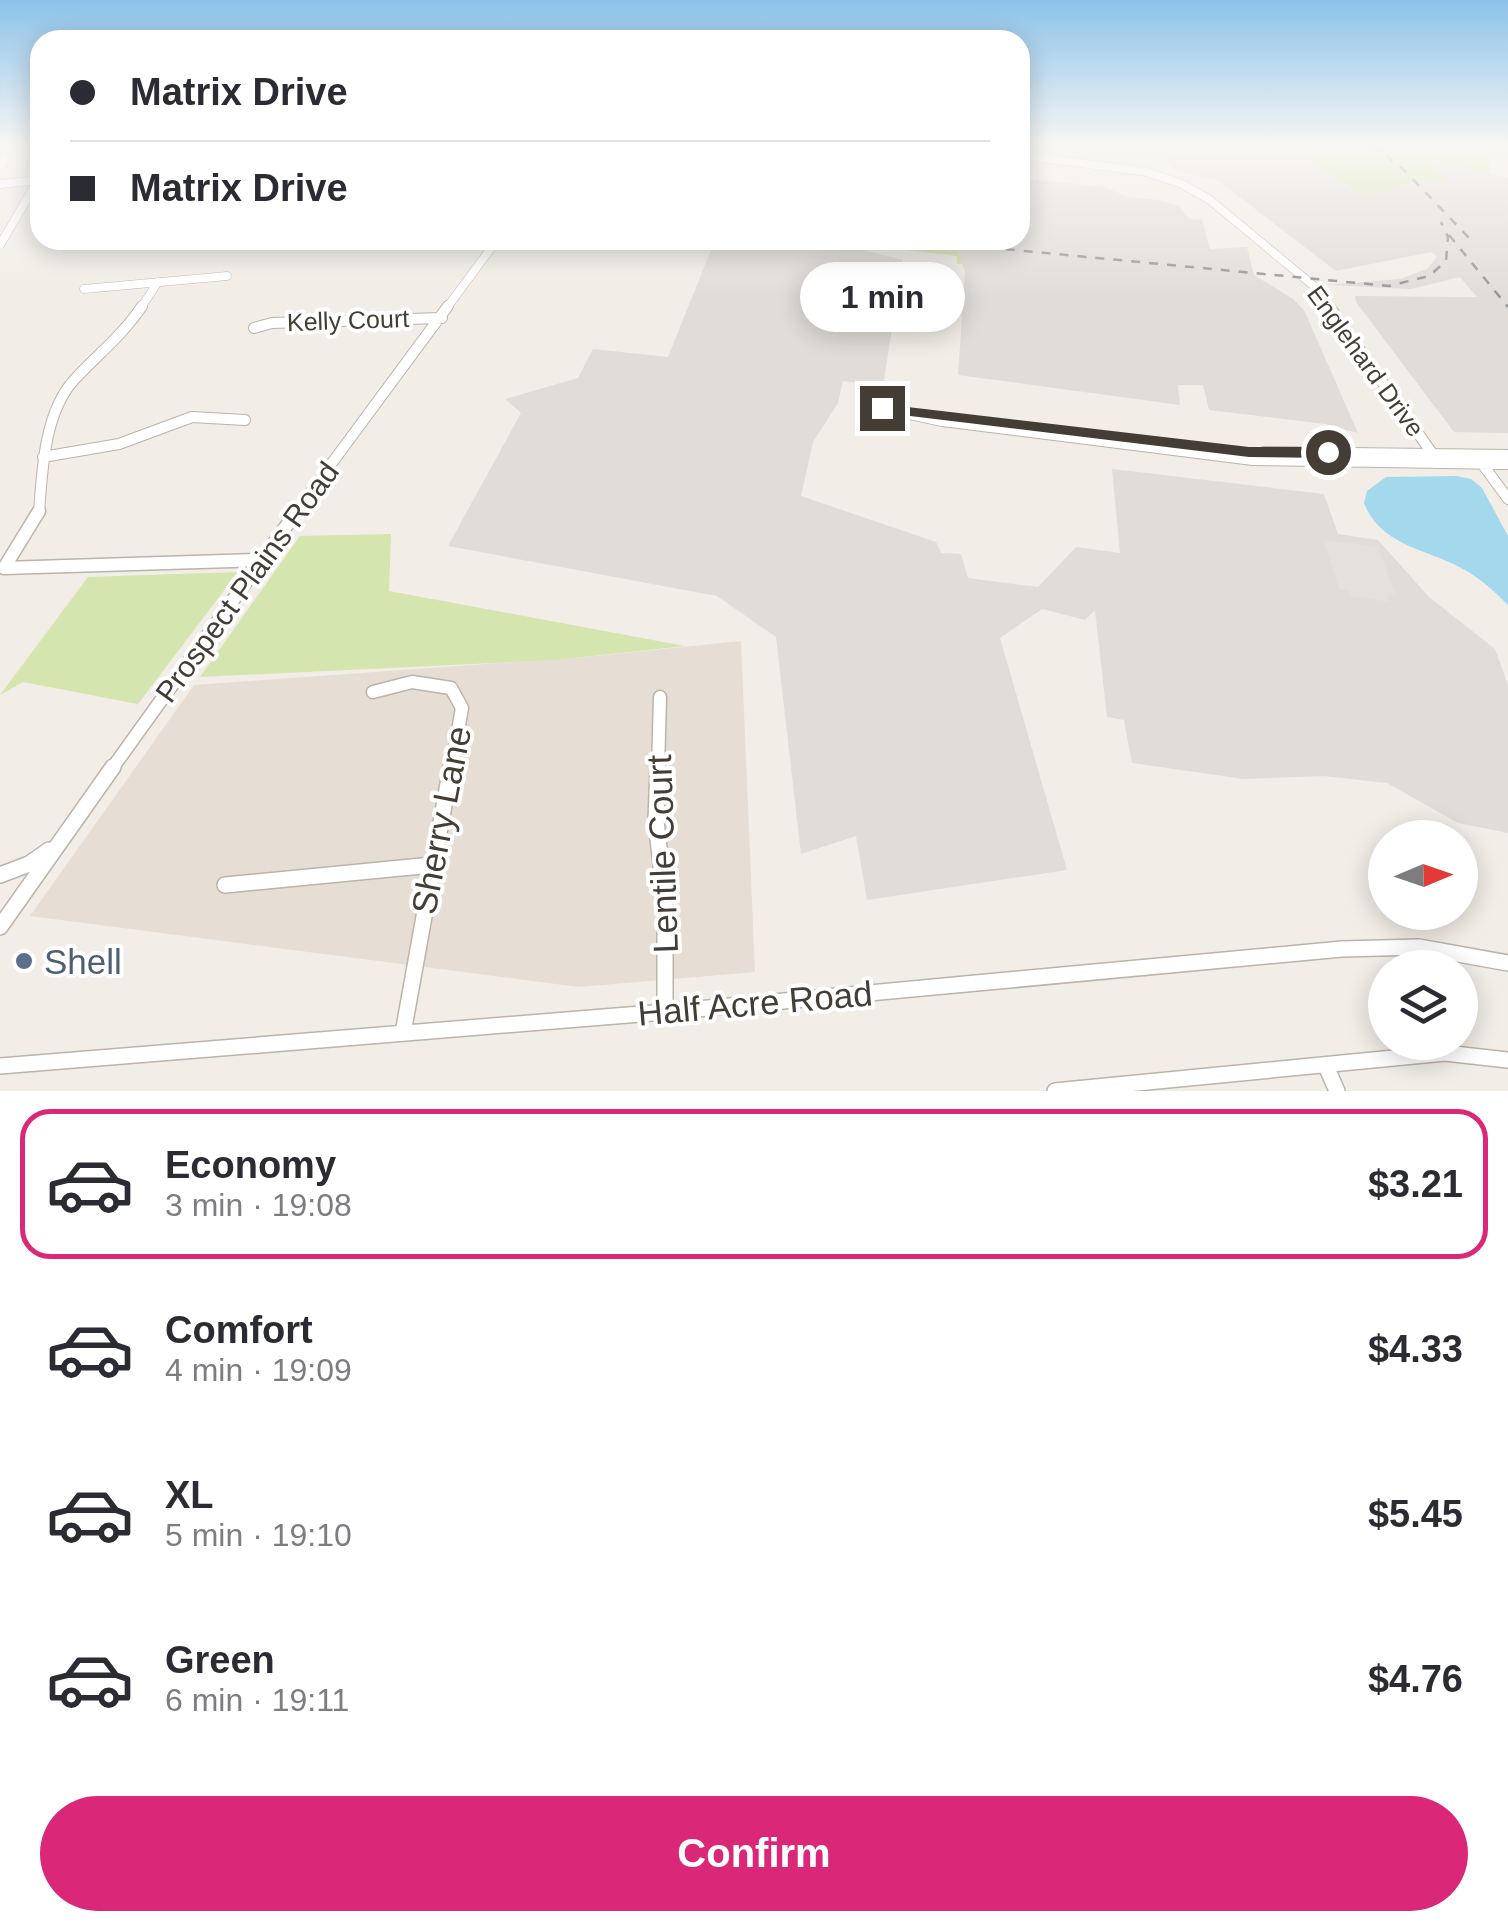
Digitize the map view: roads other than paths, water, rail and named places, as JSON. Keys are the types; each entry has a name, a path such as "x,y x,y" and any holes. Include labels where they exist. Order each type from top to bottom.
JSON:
{"street":[{"path":"0,245 29,196"},
{"name":"Englehard Drive","path":"1203,196 1316,287 1435,458"},
{"name":"Prospect Plains Road","path":"1,923 260,560 490,250"},
{"path":"84,290 226,276"},
{"path":"158,282 126,330 70,384 43,457 39,514 4,568 260,560"},
{"name":"Kelly Court","path":"254,328 272,323 442,318"},
{"path":"1435,458 1253,460 942,421 882,408 1249,452 1479,459 1508,464"},
{"path":"43,457 119,444 192,417 245,420"},
{"path":"1479,459 1508,455"},
{"path":"1479,459 1508,499"},
{"name":"Sherry Lane","path":"373,692 404,682 431,682 451,688 462,708 403,1033"},
{"name":"Lentile Court","path":"660,697 656,820 665,902 665,1012"},
{"path":"0,875 30,864 60,842"},
{"path":"225,885 432,865"},
{"name":"Half Acre Road","path":"0,1066 665,1012 1342,949 1419,947 1508,963"},
{"path":"1056,1091 1200,1085 1446,1052 1508,1060"},
{"path":"1326,1066 1337,1091"}],"water":[{"path":"1386,477 1471,479 1482,488 1508,536 1508,605 1465,570 1394,538 1372,518 1364,503 1367,491"}],"railway":[{"path":"1429,196 1472,241"},
{"path":"1014,250 1389,286 1429,276 1446,261 1448,237 1441,222"},
{"path":"1449,235 1508,307"}],"place":[{"name":"Shell","path":"24,961"}]}
